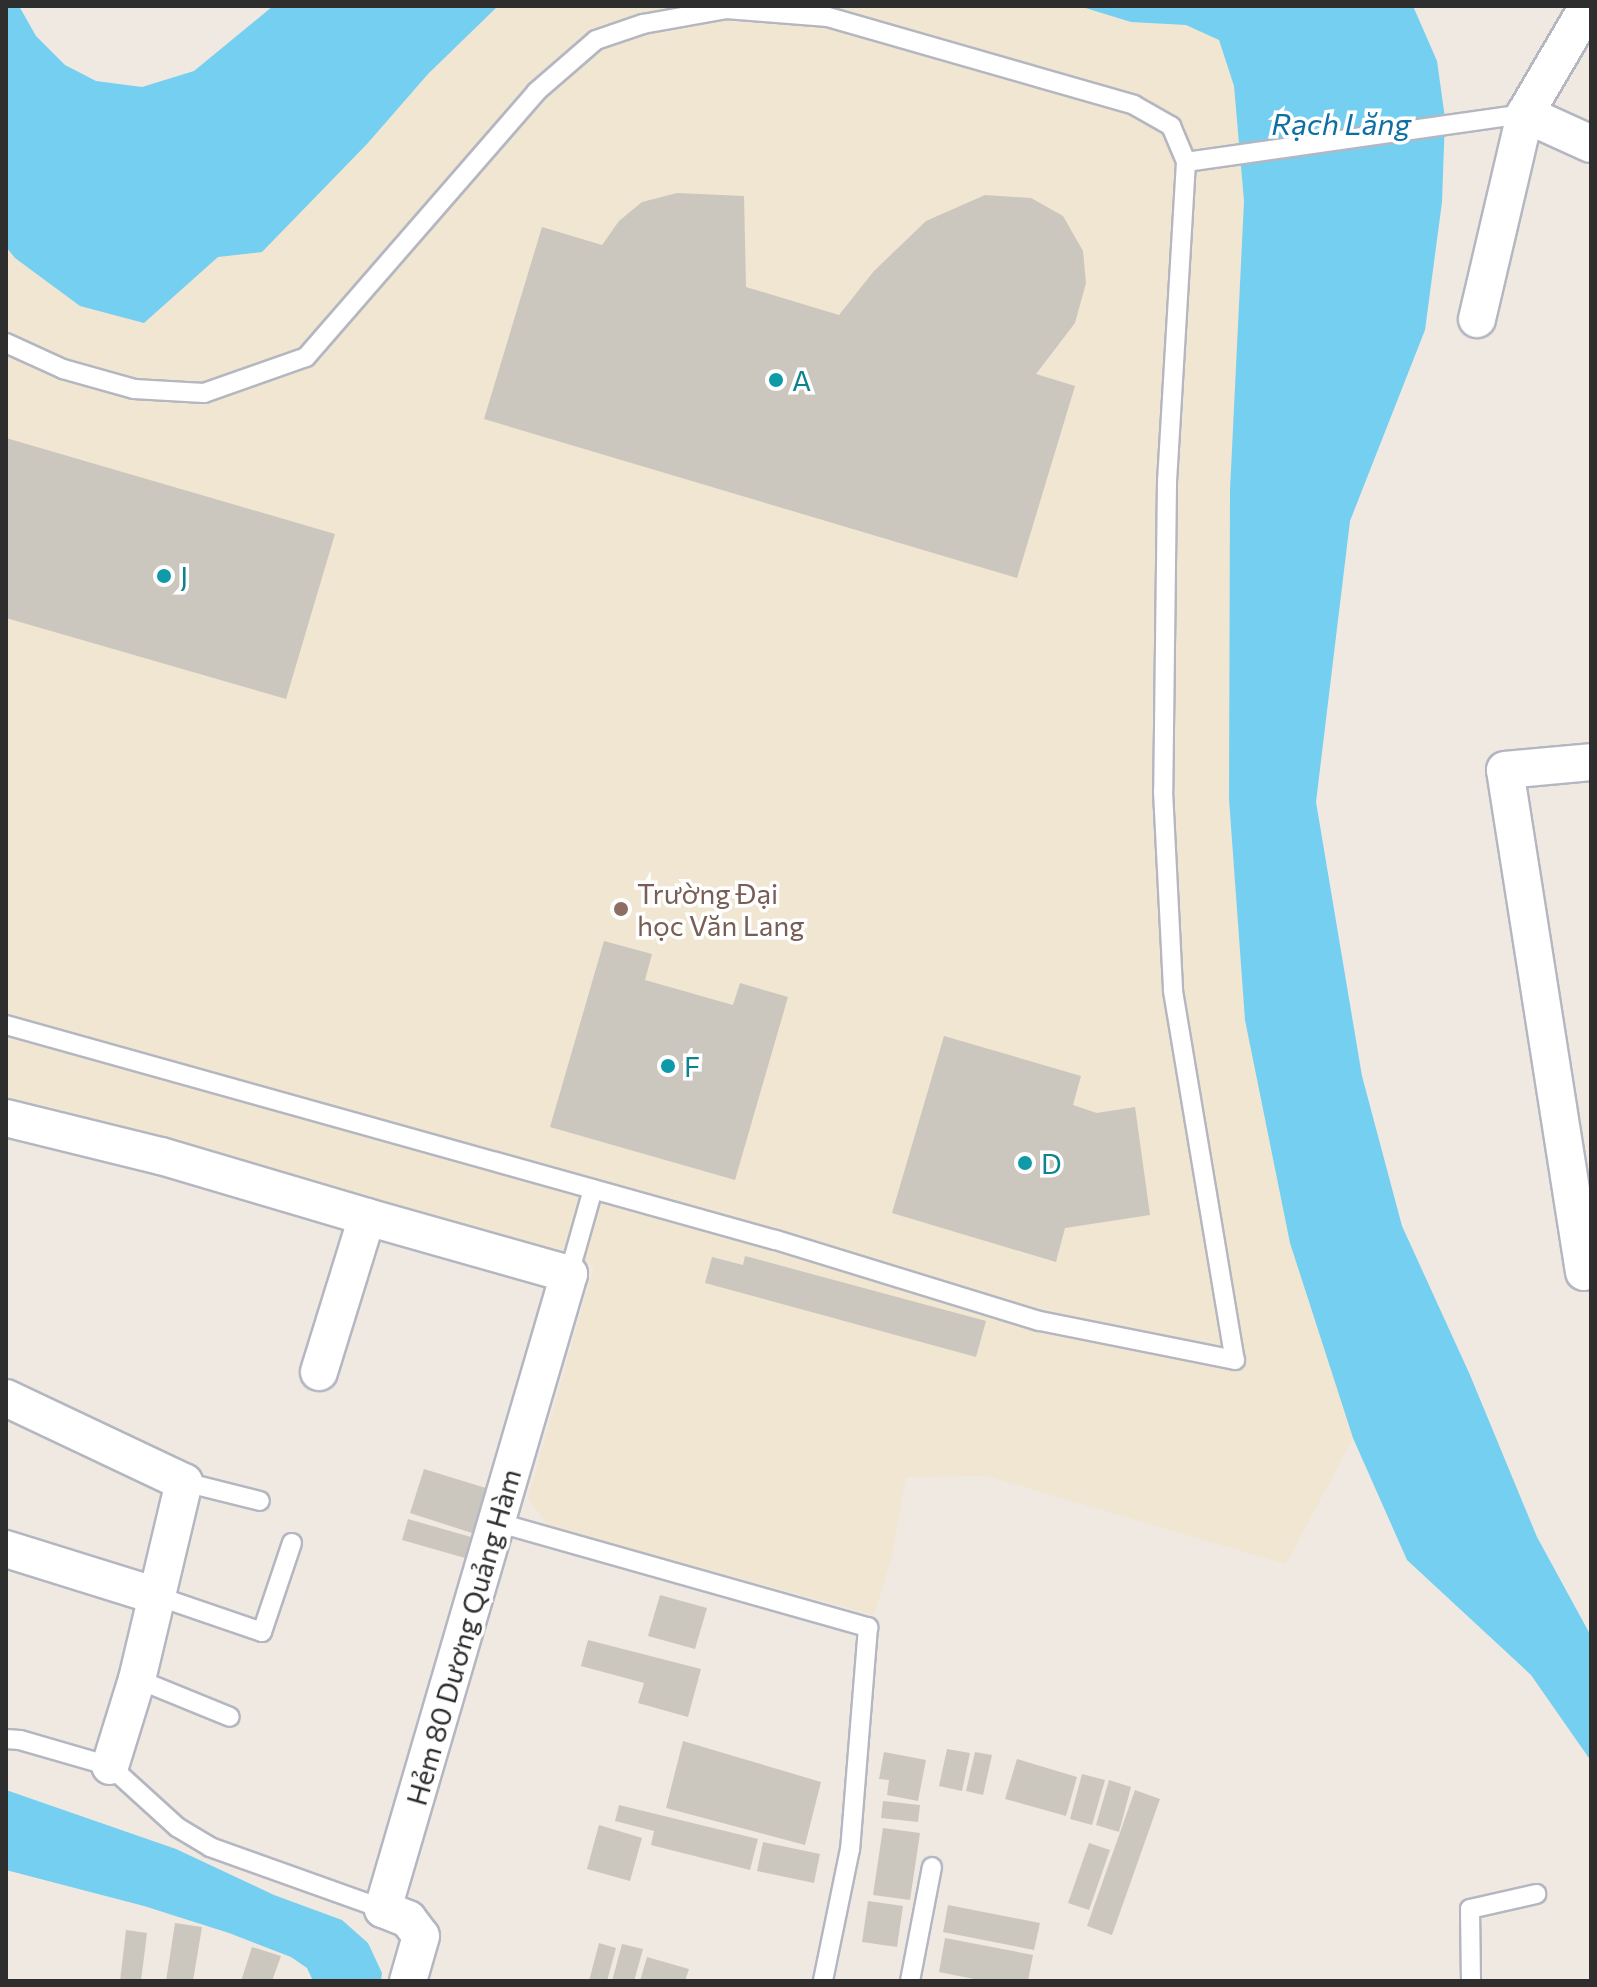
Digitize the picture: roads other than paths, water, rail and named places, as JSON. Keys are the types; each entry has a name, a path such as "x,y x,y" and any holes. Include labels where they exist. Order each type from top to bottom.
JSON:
{"street":[{"path":"1477,319 1525,114 1588,6"},
{"path":"1525,114 1591,144"},
{"path":"1584,1272 1505,770 1591,762"},
{"path":"6,1118 161,1156 569,1274"},
{"path":"319,1372 367,1217"},
{"name":"Hẻm 80 Dương Quảng Hàm","path":"383,1909 569,1274"},
{"path":"6,1398 184,1482 137,1679 110,1766"},
{"path":"6,1549 157,1596"},
{"path":"383,1909 408,1919 421,1936 408,1981"}],"lane":[{"path":"6,343 63,369 134,389 204,393 306,357 536,92 596,40 643,24 726,9 829,12 1134,105 1171,126 1186,162 1167,482 1163,791 1173,991 1235,1360 1039,1321 593,1189 6,1025"},
{"path":"1186,162 1525,114"},
{"path":"569,1274 593,1189"},
{"path":"184,1482 260,1501"},
{"path":"496,1522 868,1627 850,1849 823,1981"},
{"path":"157,1596 262,1632 292,1543"},
{"path":"137,1679 230,1717"},
{"path":"6,1739 20,1740 110,1766 177,1827 210,1847 383,1909"},
{"path":"910,1981 932,1867"},
{"path":"1471,1981 1470,1909 1536,1894"}],"water":[{"path":"6,6 19,6 36,36 65,65 96,81 142,87 194,71 273,6 498,6 428,74 367,144 262,252 218,257 144,323 80,306 15,258 6,247"},
{"name":"Rạch Lăng","path":"1079,6 1413,6 1437,61 1445,118 1442,202 1425,330 1350,521 1316,802 1362,1076 1402,1226 1470,1375 1537,1537 1591,1636 1591,1761 1531,1675 1407,1560 1353,1438 1290,1243 1245,1020 1229,799 1230,490 1244,201 1234,86 1219,40 1186,25 1131,22"},
{"path":"6,1790 176,1849 274,1895 342,1920 368,1943 382,1973 381,1981 313,1981 307,1968 291,1957 229,1933 144,1906 6,1870"}],"place":[{"name":"A","path":"776,380"},
{"name":"J","path":"164,576"},
{"name":"Trường Đại học Văn Lang","path":"621,909"},
{"name":"F","path":"668,1066"},
{"name":"D","path":"1025,1163"}]}
